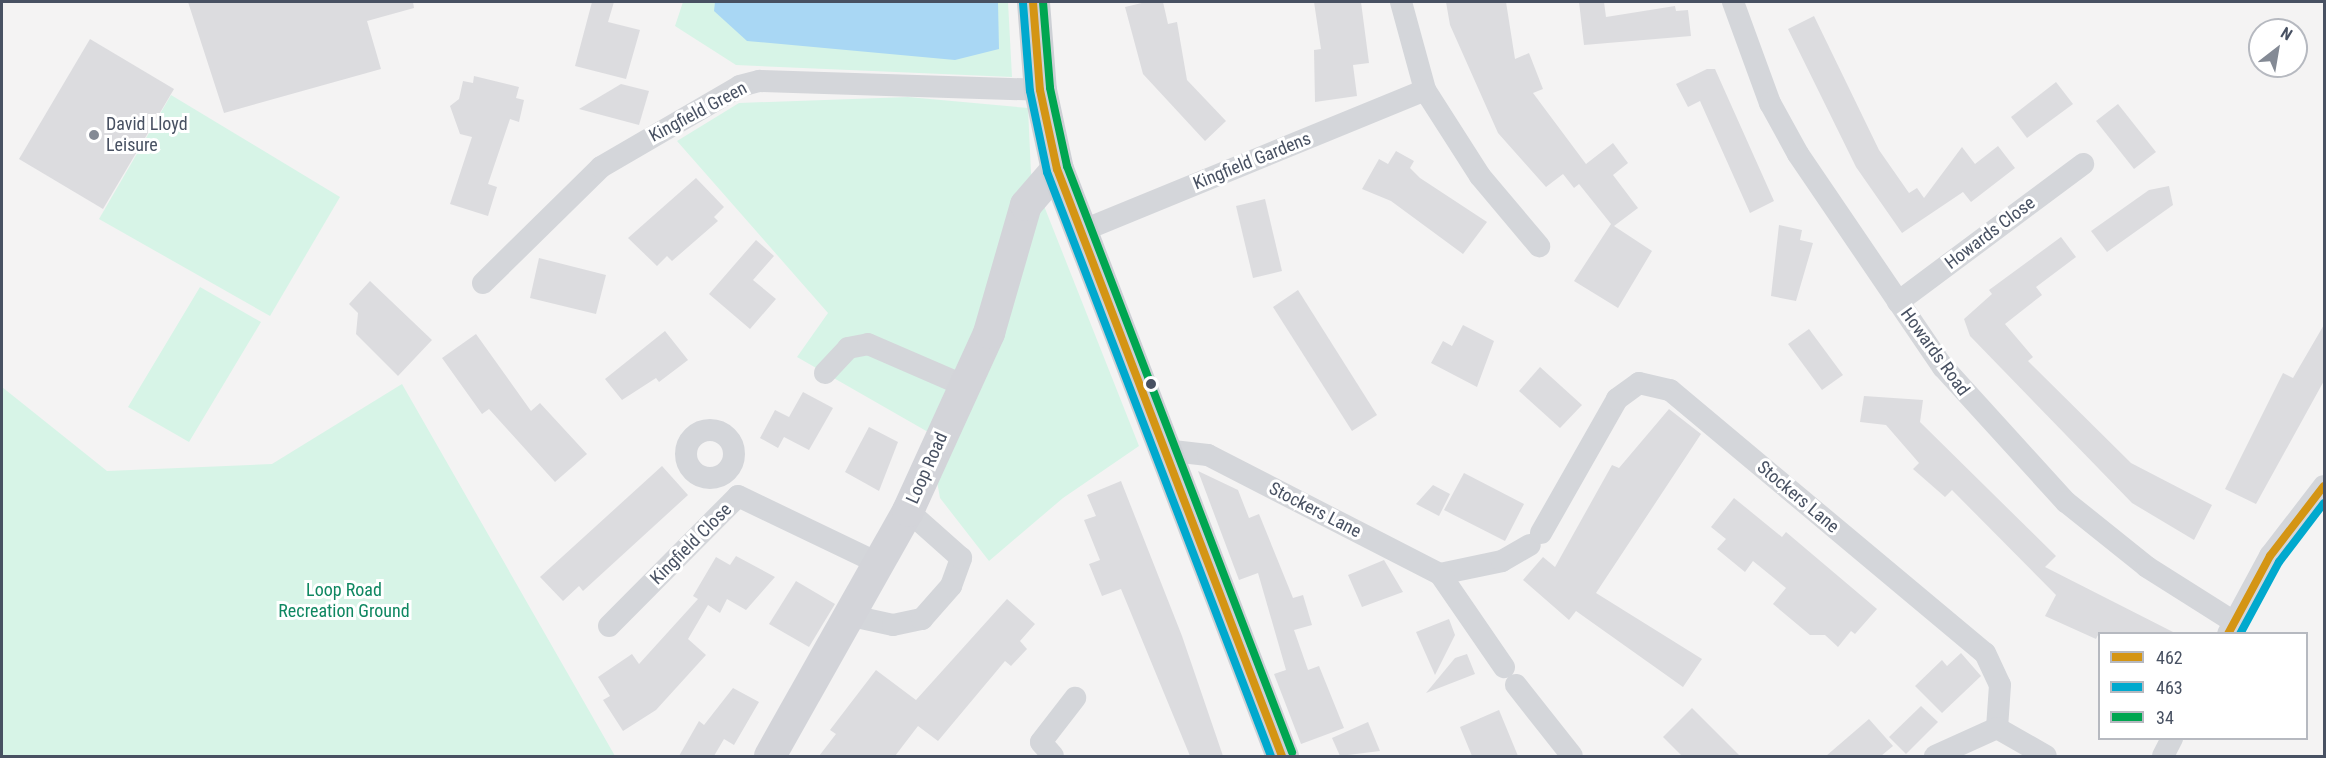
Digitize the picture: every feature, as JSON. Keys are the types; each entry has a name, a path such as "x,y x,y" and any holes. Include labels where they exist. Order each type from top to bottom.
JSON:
{"main road":[{"path":"1033,2 1040,90 1057,169 1079,232 1282,756"},
{"name":"Loop Road","path":"770,756 852,616 908,511 989,333 1026,205 1057,169"}],"street":[{"path":"1401,2 1425,90 1479,177 1539,246"},
{"name":"Howards Road","path":"1733,2 1770,103 1798,154 1942,367 2066,502 2147,567 2231,628"},
{"name":"Kingfield Green","path":"483,283 601,167 740,86 759,81 1040,90"},
{"name":"Kingfield Gardens","path":"1079,232 1425,90"},
{"name":"Howards Close","path":"1898,302 2083,164"},
{"path":"825,373 848,348 868,344 965,386"},
{"name":"Stockers Lane","path":"1164,450 1208,455 1440,574 1502,561 1536,539 1617,399 1639,383 1670,390 1985,653 2000,685 1997,728"},
{"path":"720,475 738,496"},
{"path":"2231,628 2270,556 2325,486"},
{"name":"Kingfield Close","path":"609,626 738,496 880,564"},
{"path":"852,616 893,625 922,619 951,586 961,558 908,511"},
{"path":"1440,574 1510,676 1572,756"},
{"path":"1053,756 1041,742 1075,698"},
{"path":"1935,756 1997,728 2046,756"},
{"path":"2163,756 2171,740"}],"green space":[{"path":"683,2 1008,2 1012,77 736,65 675,26"},
{"path":"171,95 340,197 270,316 99,219"},
{"path":"908,97 1028,108 1031,173 1139,446 1063,498 989,561 940,498 928,432 797,357 828,313 677,141 739,103"},
{"path":"200,287 261,322 189,442 128,407"},
{"name":"Loop Road Recreation Ground","path":"402,384 615,756 2,756 2,387 107,471 272,464"}],"water":[{"path":"715,2 998,2 999,49 955,60 747,41 714,11"}],"building":[{"path":"188,2 413,2 414,8 367,21 381,69 224,113"},
{"path":"592,2 614,2 608,22 640,30 626,79 575,66"},
{"path":"1146,2 1163,2 1168,24 1177,22 1187,80 1226,121 1205,141 1143,74 1125,7"},
{"path":"1314,2 1361,2 1369,63 1353,65 1357,96 1315,102 1314,50 1321,49"},
{"path":"1446,2 1506,2 1515,59 1529,53 1543,89 1533,93 1586,164 1613,143 1628,163 1613,175 1638,208 1614,226 1652,251 1618,308 1574,281 1611,224 1579,184 1574,188 1563,174 1546,187 1498,133 1450,25"},
{"path":"1579,2 1604,2 1606,17 1675,6 1676,11 1688,10 1691,36 1584,45"},
{"path":"1814,16 1879,150 1909,193 1917,188 1924,198 1962,147 1975,164 1998,146 2015,168 1971,202 1963,192 1902,233 1856,167 1788,29"},
{"path":"90,39 174,89 103,209 19,159"},
{"path":"1707,69 1715,69 1774,201 1750,213 1700,101 1688,107 1676,84"},
{"path":"474,76 519,87 516,98 524,100 519,122 510,119 488,184 497,187 488,216 450,204 472,137 460,134 450,106 459,99 463,81 473,83"},
{"path":"2056,82 2073,104 2027,138 2011,117"},
{"path":"621,84 649,91 639,125 579,109"},
{"path":"2118,104 2156,152 2134,169 2096,121"},
{"path":"1396,151 1414,161 1410,168 1420,178 1487,222 1463,254 1391,201 1362,189 1379,159 1388,164"},
{"path":"696,178 724,207 714,217 718,221 672,261 667,256 657,266 628,238"},
{"path":"2169,186 2173,205 2107,252 2091,231 2149,190"},
{"path":"1265,199 1282,271 1253,278 1236,206"},
{"path":"1779,225 1802,230 1800,240 1813,243 1796,301 1771,296"},
{"path":"2061,237 2076,257 2036,287 2042,295 2005,324 2033,357 2028,361 2131,463 2212,505 2194,540 2132,503 1970,336 1964,319 1992,294 1989,290"},
{"path":"756,240 774,256 753,280 776,299 750,329 709,294"},
{"path":"539,258 606,275 596,314 530,298"},
{"path":"370,281 432,340 398,376 356,334 358,313 349,304"},
{"path":"1298,290 1377,415 1352,431 1273,307"},
{"path":"2325,323 2325,379 2256,504 2225,489 2283,373 2293,378"},
{"path":"1463,325 1494,341 1477,387 1431,363 1443,341 1452,346"},
{"path":"1809,329 1843,375 1822,390 1788,344"},
{"path":"665,331 688,360 659,382 656,378 622,400 605,379"},
{"path":"476,334 531,411 540,403 587,454 555,482 489,409 482,414 442,358"},
{"path":"1540,367 1582,405 1560,428 1519,391"},
{"path":"803,392 833,408 809,450 784,437 778,448 760,438 775,410 789,417"},
{"path":"1864,396 1923,400 1920,422 2056,556 2045,567 2173,632 2098,632 2096,639 2045,616 2056,595 1952,490 1945,497 1913,469 1919,463 1886,425 1860,422"},
{"path":"1669,409 1701,434 1596,593 1702,659 1683,687 1576,611 1569,620 1523,580 1543,557 1555,567 1612,465 1619,468"},
{"path":"869,427 898,442 879,491 845,472"},
{"path":"662,466 688,495 583,591 579,586 563,601 540,577"},
{"path":"1198,471 1238,490 1249,518 1259,514 1293,598 1303,595 1312,625 1294,630 1308,670 1319,666 1344,728 1301,744 1274,674 1286,670 1258,573 1239,580"},
{"path":"1464,473 1524,504 1505,541 1444,510"},
{"path":"1121,481 1182,636 1223,756 1190,756 1121,589 1102,596 1089,564 1100,560 1084,520 1096,516 1087,495"},
{"path":"1433,485 1450,494 1439,516 1416,504"},
{"path":"1734,498 1782,537 1786,532 1877,609 1855,634 1851,631 1838,647 1825,635 1810,635 1773,604 1786,588 1753,561 1745,572 1717,549 1726,539 1711,527"},
{"path":"736,556 775,577 746,610 727,599 720,613 708,605 688,639 706,655 656,710 623,731 603,700 610,696 598,677 632,654 639,664 698,599 693,596 716,557 730,565"},
{"path":"1384,560 1403,592 1362,607 1348,575"},
{"path":"796,581 835,604 809,647 769,624"},
{"path":"1007,599 1035,624 1020,641 1027,649 1011,666 1005,661 938,741 918,726 895,756 819,756 836,734 830,730 876,670 916,700"},
{"path":"1449,619 1455,635 1435,675 1416,632"},
{"path":"1961,653 1981,676 1942,713 1915,686 1942,660 1947,666"},
{"path":"1467,654 1475,674 1426,693 1455,658"},
{"path":"733,688 759,702 734,745 724,739 714,756 679,756 699,721 704,725"},
{"path":"1921,706 1938,722 1906,754 1889,737"},
{"path":"1692,708 1740,756 1682,756 1663,737"},
{"path":"1499,710 1518,756 1472,756 1460,727"},
{"path":"1869,719 1893,746 1881,756 1826,756"},
{"path":"1368,722 1380,751 1340,756 1332,738"}],"transit line":[{"name":"462","path":"1033,2 1040,90 1057,169 1282,756"},
{"name":"34","path":"1043,2 1050,88 1067,166 1292,752"},
{"name":"463","path":"1023,3 1030,91 1047,172 1271,756"},
{"name":"462","path":"2229,632 2270,556 2324,486"},
{"name":"463","path":"2241,632 2279,562 2324,503"}],"place":[{"name":"David Lloyd Leisure","path":"94,135"}]}
